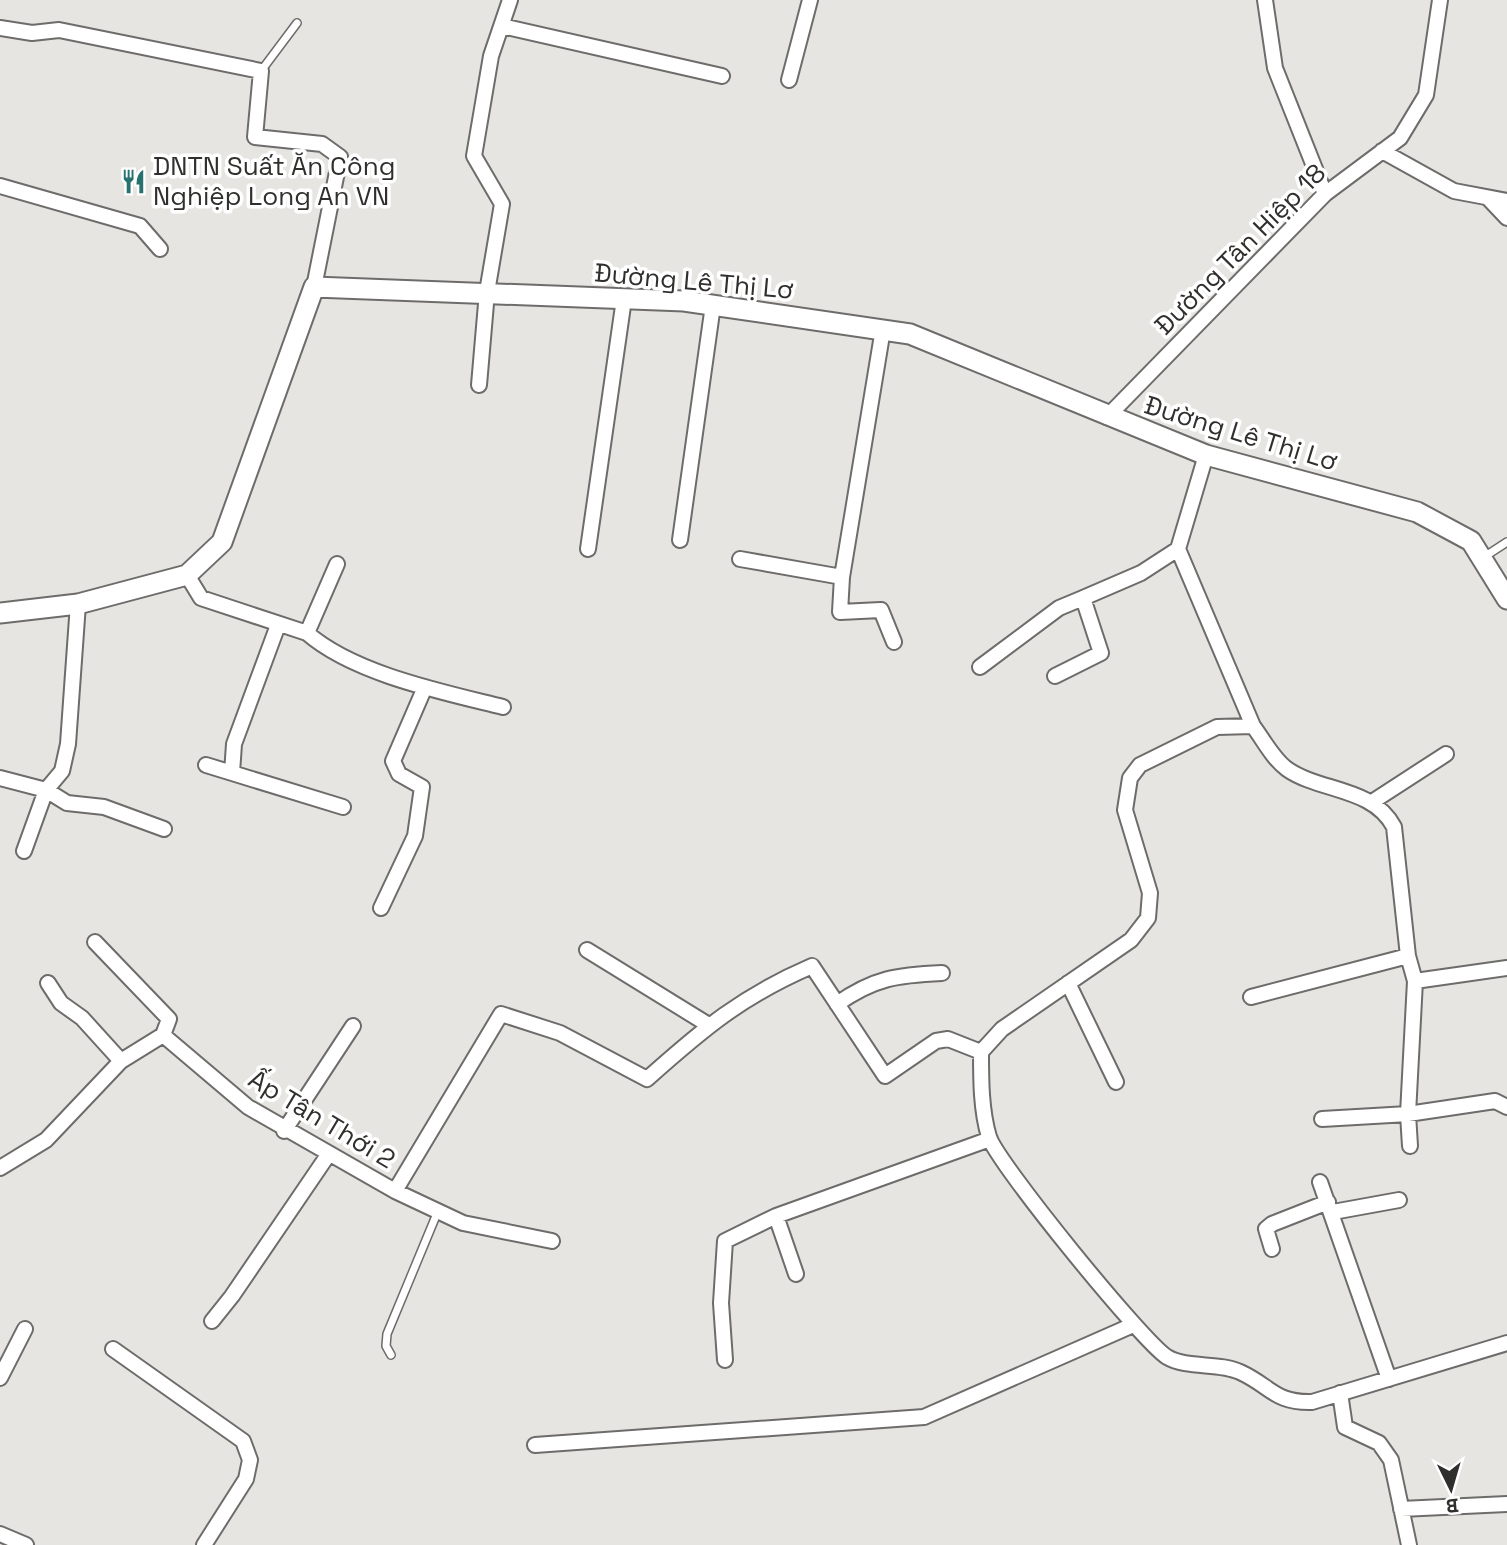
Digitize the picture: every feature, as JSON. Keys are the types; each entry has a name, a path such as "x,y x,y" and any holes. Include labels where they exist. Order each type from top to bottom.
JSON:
{"street":[{"path":"478,385 486,292 502,204 474,156 491,56 510,0"},
{"path":"789,79 810,0"},
{"path":"1265,0 1275,68 1325,194"},
{"name":"Đường Tân Hiệp 18","path":"1107,417 1325,194 1400,138 1426,95 1440,0"},
{"path":"502,26 722,76"},
{"path":"0,28 32,33 59,30 261,71 255,136 322,144 340,157 314,286 222,542 187,575 78,604 0,613"},
{"path":"1382,152 1454,191 1507,201"},
{"path":"0,186 140,226 160,250"},
{"path":"1489,199 1507,218"},
{"name":"Đường Lê Thị Lơ","path":"314,286 486,292 713,305 910,334 1107,417 1206,455 1417,512 1471,541 1506,594"},
{"path":"588,549 624,299"},
{"path":"680,540 713,305"},
{"path":"883,329 842,577 840,612 881,610 894,642"},
{"path":"1206,455 1178,549 1253,726 1284,768 1309,781 1372,802 1394,827 1408,956 1415,981 1408,1114 1410,1146"},
{"path":"980,667 1059,608 1141,573 1178,549"},
{"path":"740,559 842,577"},
{"path":"307,633 337,564"},
{"path":"187,575 201,598 307,633 324,648 425,687 503,707"},
{"path":"1055,676 1101,653 1083,598"},
{"path":"24,850 46,790 62,771 68,744 78,604"},
{"path":"232,773 234,744 278,625"},
{"path":"380,908 418,824 422,787 399,774 393,761 425,687"},
{"path":"1253,726 1217,727 1140,765 1130,778 1125,810 1150,893 1148,918 1131,940 1002,1029 981,1052 981,1089 990,1139 1017,1179 1133,1325 1168,1358 1239,1371 1290,1402 1312,1402 1507,1343"},
{"path":"1372,802 1446,754"},
{"path":"206,765 343,807"},
{"path":"0,778 46,790 67,803 104,807 164,829"},
{"path":"0,1168 46,1140 121,1061 163,1035 169,1019 95,942"},
{"path":"587,950 707,1024"},
{"path":"1251,997 1408,956"},
{"path":"394,1191 501,1014 560,1033 647,1079 707,1024 769,985 812,966 886,1076 936,1041 948,1039 981,1052"},
{"path":"1415,981 1507,968"},
{"path":"837,1004 860,988 895,975 942,973"},
{"path":"48,983 61,1003 82,1018 121,1061"},
{"path":"1069,983 1116,1082"},
{"path":"284,1131 353,1026"},
{"name":"Ấp Tân Thới 2","path":"163,1035 248,1107 284,1131 394,1191 463,1223 552,1241"},
{"path":"1322,1119 1408,1114 1495,1101 1507,1107"},
{"path":"725,1360 721,1303 725,1241 776,1216 990,1139"},
{"path":"212,1321 232,1297 328,1155"},
{"path":"1320,1182 1389,1379"},
{"path":"1272,1249 1266,1237 1266,1229 1272,1224 1330,1207 1399,1200"},
{"path":"776,1216 796,1275"},
{"path":"535,1445 924,1417 1133,1325"},
{"path":"0,1378 25,1329"},
{"path":"114,1349 243,1441 250,1460 246,1479 204,1545"},
{"path":"1340,1393 1345,1427 1379,1443 1391,1460 1409,1545"},
{"path":"1401,1509 1507,1504"},
{"path":"0,1534 26,1545"}],"lane":[{"path":"261,71 297,23"},
{"path":"1482,559 1507,542"},
{"path":"391,1355 386,1346 387,1334 438,1211"}],"place":[{"name":"DNTN Suất Ăn Công Nghiệp Long An VN","path":"133,181"}]}
